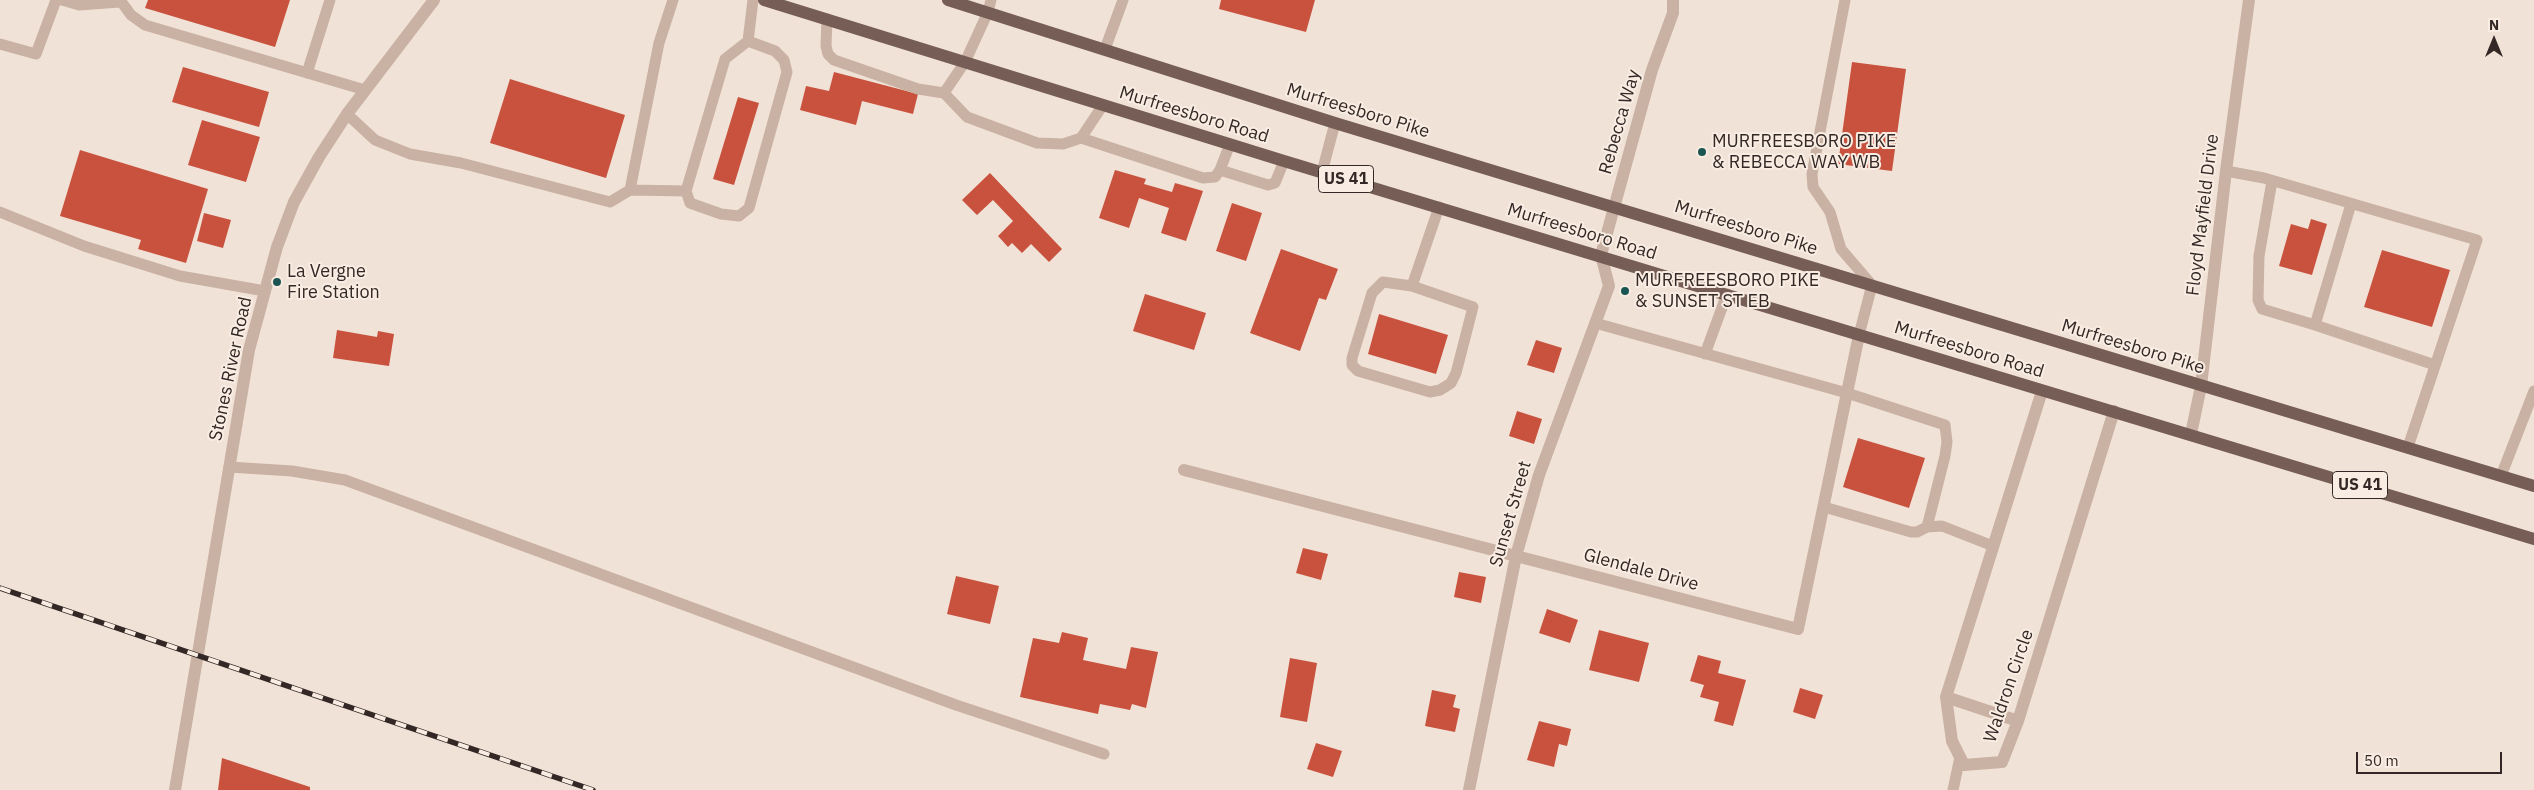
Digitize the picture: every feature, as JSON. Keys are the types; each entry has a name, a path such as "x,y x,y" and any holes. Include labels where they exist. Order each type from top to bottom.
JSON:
{"main road":[{"name":"Murfreesboro Road","path":"764,0 1284,161 1601,255 2042,391 2191,434 2534,539"},
{"name":"Murfreesboro Pike","path":"948,0 990,6 1105,49 1336,123 2534,486"}],"street":[{"name":"Stones River Road","path":"175,790 249,350 265,291 294,202 319,157 347,114 434,0"},
{"name":"Rebecca Way","path":"1601,255 1652,70 1673,14 1673,0"},
{"name":"Floyd Mayfield Drive","path":"2191,434 2201,386 2248,0"},
{"name":"Sunset Street","path":"1468,790 1516,556 1539,475 1609,286 1601,255"},
{"name":"Glendale Drive","path":"1184,470 1798,629 1860,334"},
{"name":"Waldron Circle","path":"2042,391 1946,696 1952,741 1964,765 2002,762 2018,721 2114,411"},
{"path":"1946,696 2018,721"}],"lane":[{"path":"0,44 36,54 56,0"},
{"path":"62,0 79,5 120,1 131,15 145,24 365,90"},
{"path":"307,73 330,0"},
{"path":"630,190 660,43 673,0"},
{"path":"748,41 775,51 784,60 787,72 749,208 739,216 721,214 690,203 686,191 725,59 748,41 754,0"},
{"path":"1105,49 1123,0"},
{"path":"1845,0 1812,174 1813,187 1830,212 1841,249 1872,285 1860,334"},
{"path":"944,93 965,62 990,6"},
{"path":"827,19 826,46 834,60 918,89 944,93 967,117 1037,143 1063,144 1081,138 1203,178 1215,177 1220,170 1230,144"},
{"path":"1081,138 1103,105"},
{"path":"347,114 375,140 410,154 461,164 610,202 630,190 686,191"},
{"path":"1322,172 1336,123"},
{"path":"1220,170 1268,185 1275,183 1284,161"},
{"path":"2226,171 2272,181 2477,240 2408,447"},
{"path":"2272,181 2259,256 2258,300 2262,309 2435,365"},
{"path":"2315,325 2351,204"},
{"path":"1412,286 1439,207"},
{"path":"0,212 84,246 180,276 265,291"},
{"path":"1383,282 1412,286 1473,307 1456,373 1451,383 1440,390 1430,392 1358,371 1352,365 1352,358 1372,293 1383,282"},
{"path":"1706,354 1726,294"},
{"path":"1595,323 1847,393 1945,425 1947,442 1945,456 1927,527"},
{"path":"2501,476 2534,391"},
{"path":"229,467 292,471 345,480 956,705 1104,754"},
{"path":"1824,507 1911,532 1917,532 1927,527 1942,526 1994,546"},
{"path":"1953,790 1960,757"}],"building":[{"path":"148,0 290,0 275,47 145,8"},
{"path":"1221,0 1315,0 1306,32 1219,9"},
{"path":"1852,62 1906,69 1892,171 1838,164"},
{"path":"183,67 269,92 259,127 172,102"},
{"path":"834,72 918,94 913,114 862,101 856,125 800,110 806,86 829,91"},
{"path":"510,79 625,115 606,178 490,143"},
{"path":"738,97 759,103 734,185 713,179"},
{"path":"202,120 260,137 246,182 188,165"},
{"path":"80,150 208,189 186,263 138,249 141,240 60,216"},
{"path":"1115,170 1146,179 1144,184 1172,192 1175,183 1203,191 1186,241 1161,233 1169,208 1139,198 1129,228 1099,218"},
{"path":"990,173 1062,249 1049,262 1031,244 1022,253 1012,243 1008,247 998,236 1013,221 993,200 977,215 962,200"},
{"path":"1232,203 1262,213 1246,261 1216,251"},
{"path":"204,213 231,220 223,248 197,241"},
{"path":"2311,219 2327,224 2312,275 2279,266 2291,224 2308,229"},
{"path":"1281,249 1338,269 1326,300 1319,298 1300,351 1250,333"},
{"path":"2382,250 2450,270 2432,327 2364,307"},
{"path":"1145,294 1206,313 1194,350 1133,331"},
{"path":"1379,314 1448,335 1436,374 1368,354"},
{"path":"337,330 377,337 378,331 394,334 389,366 333,358"},
{"path":"1536,340 1562,348 1554,373 1527,365"},
{"path":"1517,411 1542,419 1534,444 1509,436"},
{"path":"1858,438 1925,458 1909,508 1843,487"},
{"path":"1303,548 1328,554 1321,580 1296,573"},
{"path":"1459,572 1486,577 1481,603 1454,597"},
{"path":"956,576 999,586 990,624 947,614"},
{"path":"1547,609 1578,620 1570,643 1539,633"},
{"path":"1599,630 1649,643 1639,682 1589,670"},
{"path":"1062,632 1088,638 1083,660 1126,669 1131,647 1158,652 1146,708 1132,704 1130,710 1100,704 1098,714 1020,697 1033,638 1059,643"},
{"path":"1698,655 1721,661 1718,673 1746,680 1733,726 1714,721 1719,702 1700,697 1704,685 1690,681"},
{"path":"1290,658 1317,663 1307,722 1280,717"},
{"path":"1800,688 1823,695 1815,719 1793,712"},
{"path":"1432,690 1456,695 1453,707 1460,709 1455,732 1425,726"},
{"path":"1539,721 1571,729 1567,746 1559,744 1554,767 1527,760"},
{"path":"1316,743 1342,751 1333,777 1307,769"},
{"path":"222,758 310,787 310,790 218,790"}],"railway":[{"path":"0,588 593,790"}],"place":[{"name":"MURFREESBORO PIKE & REBECCA WAY WB","path":"1702,152"},
{"name":"La Vergne Fire Station","path":"277,282"},
{"name":"MURFREESBORO PIKE & SUNSET ST EB","path":"1625,291"}]}
